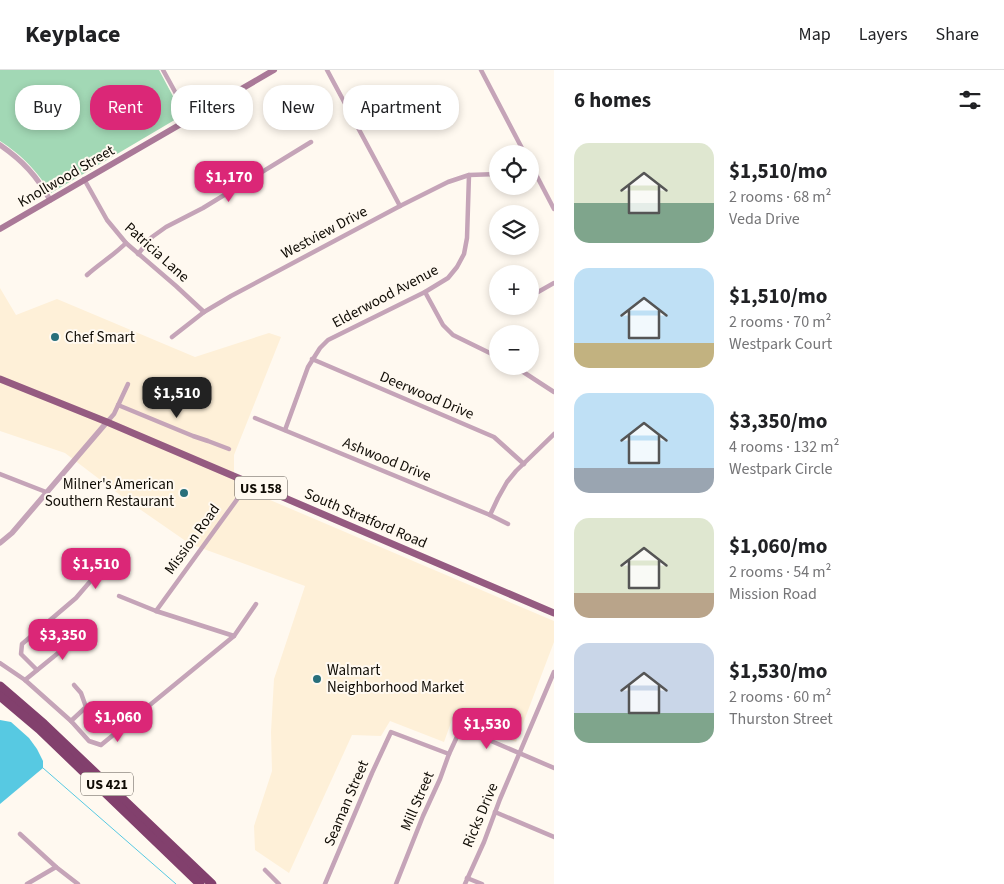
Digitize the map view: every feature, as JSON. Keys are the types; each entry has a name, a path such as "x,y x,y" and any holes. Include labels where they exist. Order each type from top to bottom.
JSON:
{"highway":[{"name":"US 421","path":"0,686 37,718 212,884"},
{"name":"US 421","path":"0,696 200,884"}],"main road":[{"name":"Knollwood Street","path":"248,85 274,70"},
{"name":"Knollwood Street","path":"0,229 171,130"},
{"name":"South Stratford Road","path":"0,379 107,422 554,613"}],"street":[{"path":"163,70 171,85"},
{"path":"327,70 400,206"},
{"path":"481,70 520,145"},
{"path":"138,254 152,237 166,227 203,208 311,142"},
{"path":"0,145 16,156 33,174 50,200"},
{"name":"Westview Drive","path":"172,338 204,312 231,296 400,206 448,182 469,175 489,174"},
{"name":"Elderwood Avenue","path":"285,430 308,367 312,359 328,340 426,292 448,278 457,267 464,254 467,238 469,175"},
{"name":"Patricia Lane","path":"84,179 107,220 126,244 204,312"},
{"path":"539,180 554,209"},
{"path":"86,275 126,244"},
{"path":"539,291 554,283"},
{"path":"426,292 440,320 453,335 489,353"},
{"name":"Deerwood Drive","path":"312,359 494,437 524,464"},
{"path":"528,375 554,392"},
{"path":"0,543 12,532 114,414 128,384"},
{"path":"118,405 230,449"},
{"name":"Ashwood Drive","path":"256,418 508,524"},
{"path":"490,515 507,482 554,434"},
{"path":"0,474 46,492"},
{"name":"Mission Road","path":"156,610 249,483"},
{"path":"37,670 21,654 22,644 76,598 100,570"},
{"path":"119,596 234,636"},
{"path":"0,663 25,680 71,721 89,741 101,744 234,636 256,604"},
{"path":"25,680 90,627"},
{"name":"Ricks Drive","path":"464,884 551,686 554,672"},
{"path":"71,721 86,707 81,693 74,686"},
{"name":"Mill Street","path":"396,884 461,728 520,754"},
{"name":"Seaman Street","path":"325,884 391,732 449,754"},
{"path":"520,754 554,768"},
{"path":"495,812 554,837"},
{"path":"20,834 56,868 78,884"},
{"path":"27,884 56,868"},
{"path":"265,870 279,884"},
{"path":"467,878 482,884"}],"shaded area":[{"path":"0,288 16,315 57,299 195,357 269,333 281,337 234,455 234,483 554,621 554,642 516,742 454,714 444,742 390,721 381,736 352,735 289,873 255,850 254,826 272,771 271,732 274,679 305,586 190,544 128,501 65,453 0,431"}],"green space":[{"path":"0,70 159,70 171,92 171,122 161,128 161,85 90,85 90,130 158,130 51,193 28,164 16,152 0,141"}],"water":[{"path":"0,720 11,722 29,738 43,761 43,768 0,804"}],"waterway":[{"path":"43,768 176,884"}],"place":[{"name":"Chef Smart","path":"55,337"},
{"name":"Milner's American Southern Restaurant","path":"184,493"},
{"name":"Walmart Neighborhood Market","path":"317,679"}]}
